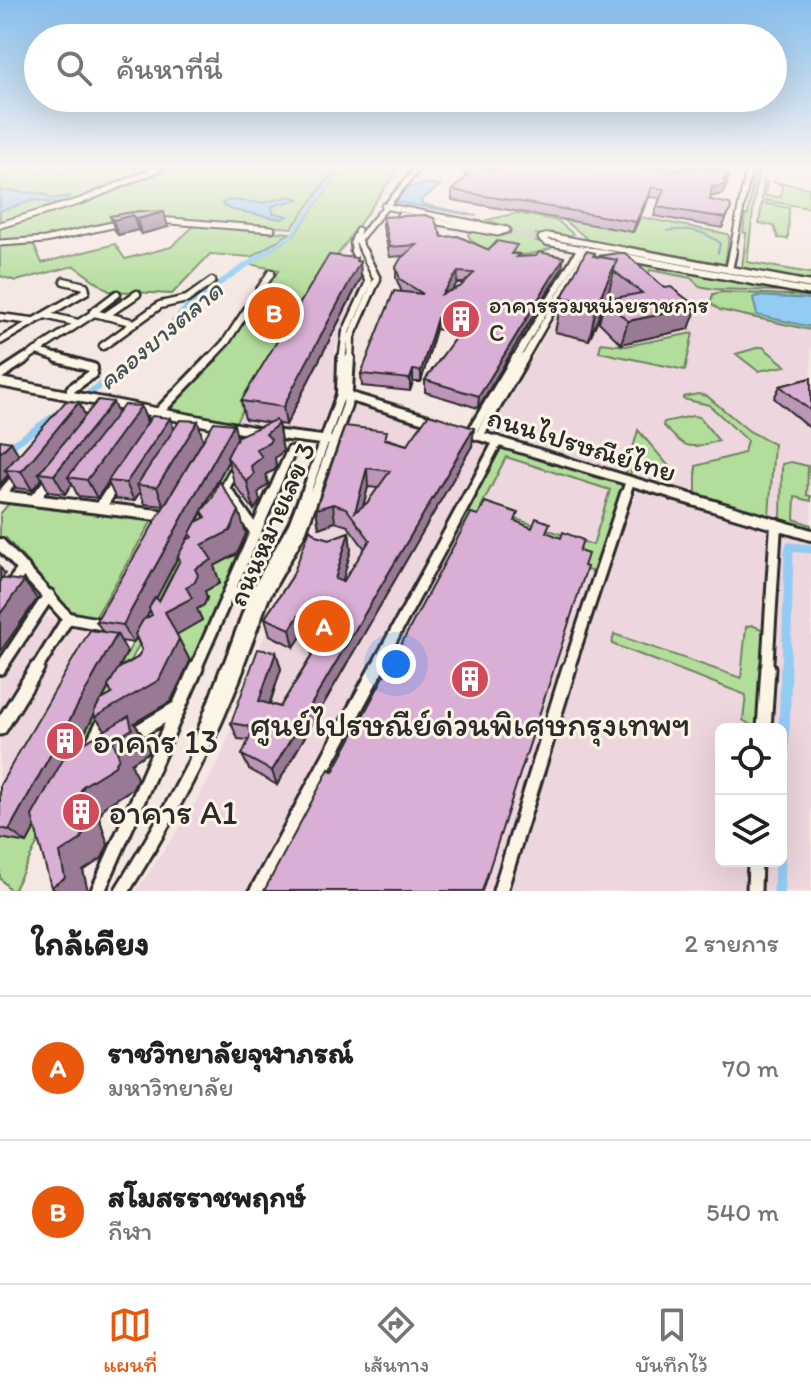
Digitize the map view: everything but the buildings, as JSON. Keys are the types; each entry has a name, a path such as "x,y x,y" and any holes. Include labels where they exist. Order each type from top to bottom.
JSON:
{"street":[{"path":"0,225 52,210"},
{"name":"ถนนหมายเลข 3","path":"122,891 189,777 216,724 264,596 301,530 345,396 346,332 369,277 352,243 381,210"},
{"path":"387,210 402,211 465,220 503,227 507,231 498,233 402,211"},
{"path":"729,271 741,210"},
{"path":"402,211 494,229"},
{"path":"149,219 272,229"},
{"path":"0,243 45,240 127,222"},
{"path":"549,236 666,261 584,249 541,238 549,236"},
{"path":"549,239 811,288"},
{"path":"475,434 584,249"},
{"path":"714,270 811,288"},
{"path":"154,416 226,342 271,273"},
{"path":"2,338 86,291 85,286 64,281"},
{"path":"103,346 160,305 190,297 212,281"},
{"path":"0,375 94,313 117,294"},
{"path":"105,316 137,294"},
{"path":"94,313 135,323"},
{"path":"44,315 78,323"},
{"path":"0,317 32,321"},
{"path":"36,351 93,368 92,374 71,389"},
{"path":"0,384 240,435 329,444"},
{"name":"ถนนไปรษณีย์ไทย","path":"345,396 442,425"},
{"name":"ถนนไปรษณีย์ไทย","path":"457,429 811,535"},
{"path":"257,891 498,441"},
{"name":"ถนนหมายเลข 3","path":"189,777 255,595 294,525 329,444"},
{"path":"98,891 291,451"},
{"path":"211,515 240,459"},
{"path":"34,500 62,464"},
{"path":"0,496 21,472"},
{"path":"100,508 123,473"},
{"path":"500,891 630,481"},
{"path":"225,488 256,533"},
{"path":"0,496 100,508 170,512 160,530"},
{"path":"764,723 776,524"},
{"path":"0,544 68,618 103,629 113,611"},
{"path":"0,600 24,568"},
{"path":"230,592 255,595"},
{"path":"0,669 49,595"},
{"path":"0,728 68,618"},
{"path":"119,743 179,706"},
{"path":"107,750 92,754 111,709"},
{"path":"754,891 755,867"}],"shaded area":[{"path":"592,252 811,293 811,891 136,891 187,817 219,762 280,592 311,534 354,406 485,442"},
{"path":"329,268 362,271 366,278 335,349 334,392 317,437 234,425"},
{"path":"39,616 100,626 4,792 0,792 0,673"}],"green space":[{"path":"0,210 306,210 292,228 156,217 42,238 0,241"},
{"path":"312,210 370,210 317,284 234,425 168,413 201,368 227,342 279,270 248,264 294,235"},
{"path":"749,210 753,210 747,262 811,273 811,284 736,268 742,268 746,233 743,232 745,215 748,215"},
{"path":"761,210 789,210 788,239 778,238 774,226 759,223"},
{"path":"517,213 558,221 573,234 567,238 536,234 534,240 553,247 520,255 484,249 468,235 470,229 510,234 511,228 487,220"},
{"path":"640,217 727,234 725,267 594,244 561,218 633,232"},
{"path":"195,225 290,233 251,257 210,254 172,294 109,291 74,266 16,281 0,276 0,246 33,243 42,263 115,244 125,259 171,247"},
{"path":"592,252 775,287 780,291 714,289 699,286 691,278 650,270 648,275 585,264"},
{"path":"713,294 811,296 811,330 720,310 710,303"},
{"path":"693,333 685,370 599,352 601,343 626,346"},
{"path":"760,347 786,366 758,371 736,354"},
{"path":"698,394 707,396 749,431 774,444 769,517 702,498 696,492 696,466 744,453 747,440 709,405 683,399"},
{"path":"699,417 719,441 688,445 663,425 664,422"},
{"path":"638,430 673,471 635,460 630,475 626,473"},
{"path":"244,440 11,891 0,878 0,838 27,843 204,508 188,506"},
{"path":"498,448 619,482 623,486 596,573 456,527","holes":["506,457 610,490 593,545 481,507"]},
{"path":"791,462 808,466 807,495 811,496 811,501 795,497 794,519 811,525 811,531 781,520 782,464"},
{"path":"10,502 153,519 95,618 69,610 6,538 0,537 0,514"},
{"path":"241,552 192,665 168,619 188,579"},
{"path":"751,625 764,630 757,723 743,720 746,695 612,644 614,634 741,678 746,627"}],"water":[{"path":"232,210 273,210 273,213 288,216 281,219"},
{"path":"753,298 811,299 811,327 757,315"}],"waterway":[{"name":"คลองบางตลาด","path":"263,253 292,235 310,210"},
{"path":"667,231 688,230 708,235 720,243 718,253"},
{"name":"คลองบางตลาด","path":"140,358 192,302 267,251"},
{"name":"คลองบางตลาด","path":"81,399 140,358"},
{"name":"คลองบางตลาด","path":"0,454 57,414"},
{"path":"786,670 789,551 790,547 811,549"},
{"path":"782,795 786,668"},
{"path":"779,891 780,867"}],"tunnel":[{"path":"498,231 547,240"}],"place":[{"name":"สโมสรราชพฤกษ์","path":"274,313"},
{"name":"อาคารรวมหน่วยราชการ C","path":"461,319"},
{"name":"ราชวิทยาลัยจุฬาภรณ์","path":"324,626"},
{"name":"ศูนย์ไปรษณีย์ด่วนพิเศษกรุงเทพฯ","path":"470,679"},
{"name":"อาคาร 13","path":"65,741"},
{"name":"อาคาร A1","path":"81,812"}]}
